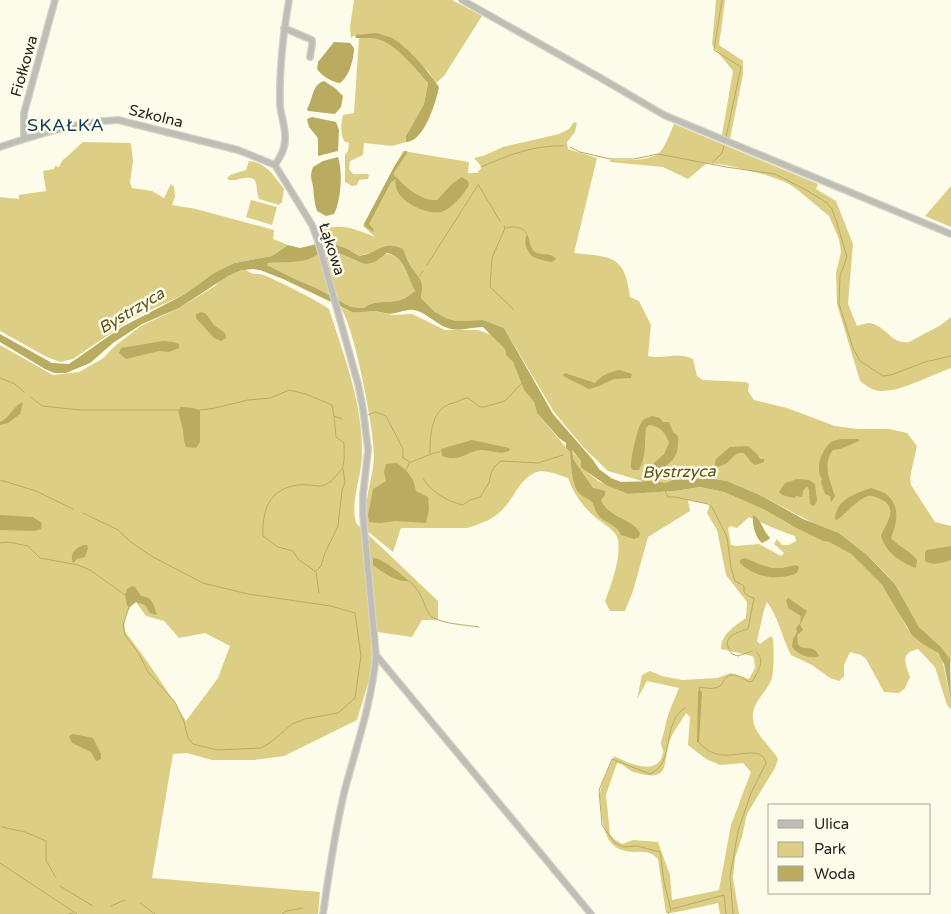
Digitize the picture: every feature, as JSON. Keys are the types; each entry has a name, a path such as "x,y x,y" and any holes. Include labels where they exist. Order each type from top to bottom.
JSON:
{"street":[{"name":"Fiołkowa","path":"24,139 24,113 55,0"},
{"path":"275,165 285,143 285,128 280,102 281,61 288,0"},
{"path":"462,0 599,76 664,115 951,234"},
{"path":"284,28 312,40 310,57"},
{"name":"Szkolna","path":"0,147 78,124 118,120 238,150 275,165"},
{"name":"Łąkowa","path":"275,165 312,225 318,241 358,384 366,426 368,450 363,495 363,515 376,655 371,693 345,791 329,870 323,914"},
{"path":"376,655 591,914"}],"green space":[{"path":"354,0 452,0 482,16 444,76 436,83 428,71 393,39 355,35 351,38 350,27"},
{"path":"716,0 725,0 719,45 743,61 743,74 730,139 722,135 733,71 712,45"},
{"path":"359,38 374,38 390,45 428,83 424,104 406,136 406,142 392,146 364,143 363,155 350,161 349,169 353,174 369,174 368,179 359,180 357,185 352,186 345,182 345,154 348,151 349,143 344,141 341,125 343,115 354,113"},
{"path":"574,122 577,123 575,132 567,142 568,149 597,158 574,253 606,257 620,265 628,283 630,297 639,301 651,325 648,356 681,356 693,359 697,376 703,380 746,382 749,384 748,391 754,400 787,408 835,426 858,429 889,429 907,433 917,446 910,477 911,485 935,522 951,526 951,663 940,646 919,627 895,584 867,555 839,533 813,523 760,495 727,481 708,478 673,480 665,483 642,481 608,471 584,448 554,412 504,328 483,320 456,321 435,312 421,298 422,289 420,282 409,264 403,249 382,249 359,256 341,247 321,243 318,230 334,227 354,229 375,237 363,226 403,151 469,162 468,173 477,173 482,167 474,158 503,147 559,134 569,129"},
{"path":"674,124 818,184 816,189 836,201 853,244 848,304 857,326 868,323 875,325 898,341 909,342 941,325 951,317 951,368 888,391 874,390 860,381 837,304 836,273 841,252 839,239 829,216 794,187 766,175 726,165 707,163 688,179 663,167 610,162 610,160 636,160 656,155 664,146"},
{"path":"83,142 131,143 133,161 130,182 132,188 152,191 164,198 171,184 174,187 175,197 172,205 196,209 274,230 273,239 288,245 272,256 234,263 214,273 185,294 133,318 73,359 60,362 47,357 0,331 0,197 19,199 19,195 46,191 43,171 54,169 55,166 59,167 62,161"},
{"path":"249,161 265,167 284,189 282,202 279,205 259,199 254,179 229,180 227,178 230,175 246,170"},
{"path":"951,186 951,227 925,216"},
{"path":"251,200 277,207 272,225 246,217"},
{"path":"325,252 339,253 362,263 377,260 385,255 392,255 397,258 406,270 415,291 406,297 392,302 375,303 364,308 351,307 267,265 267,263 304,260"},
{"path":"245,269 251,273 263,275 306,295 329,309 352,380 359,417 362,454 354,506 356,523 438,601 438,620 422,620 412,637 371,631 370,677 357,720 284,756 254,760 212,760 187,753 173,754 152,878 320,892 318,914 0,914 0,345 53,375 79,372 102,359 116,345 141,326 179,308 215,286 223,278","holes":["136,602 146,616 164,621 179,638 205,633 230,646 218,678 186,721 126,633 125,620 128,612"]},
{"path":"340,307 352,312 375,311 393,315 412,314 445,330 478,330 492,335 505,349 506,355 513,362 524,390 534,402 537,413 569,451 572,451 581,461 581,467 598,481 628,494 675,491 700,487 724,492 765,510 798,529 851,554 882,585 907,628 920,642 934,649 942,659 951,700 951,709 947,705 935,667 918,649 908,653 906,656 905,659 910,677 905,688 899,693 884,692 866,659 861,655 850,652 844,665 844,676 839,681 830,678 812,665 791,655 775,615 767,602 757,641 760,644 771,636 773,639 773,675 754,708 753,720 760,736 778,759 775,768 747,814 735,858 733,878 739,914 720,914 718,903 666,913 658,859 650,853 622,850 611,843 604,827 600,795 604,779 614,756 634,765 649,767 660,761 663,754 661,741 679,688 647,681 637,699 642,675 650,671 662,676 682,680 717,678 731,673 749,679 755,668 752,656 721,649 726,635 733,627 746,618 747,602 726,575 717,530 707,513 710,504 688,500 690,511 648,537 633,591 625,611 610,611 605,601 617,560 617,537 613,531 586,508 575,494 568,478 551,472 542,471 529,476 500,512 477,525 467,528 401,528 393,552 366,530 366,509 374,457 373,444 363,379 346,317","holes":["749,517 795,536 796,541 789,545 782,545 777,539 774,544 784,553 781,556 759,544 731,545 728,528 731,526 737,528","686,713 690,717 688,745 706,759 720,765 743,763 751,772 731,825 719,890 672,900 670,875 658,842 633,840 622,844 614,839 610,834 606,795 617,763 641,774 651,775 662,772 671,737"]}],"water":[{"path":"377,33 392,38 405,48 424,67 439,87 424,129 418,136 406,142 406,136 424,104 428,83 396,49 380,40 356,38 355,35"},
{"path":"334,42 350,43 354,48 346,77 340,83 327,78 317,69 318,62"},
{"path":"324,81 343,96 341,107 335,114 308,111 307,109 317,85"},
{"path":"312,117 336,122 339,130 338,151 318,156 318,138 309,127 307,119"},
{"path":"405,151 407,153 393,174 407,188 418,195 430,200 437,200 453,183 462,177 468,181 469,185 453,205 441,212 434,212 418,208 404,199 396,186 396,179 391,182 369,224 374,230 373,232 364,224 395,165"},
{"path":"338,157 341,178 340,194 334,214 326,216 317,211 311,172 313,167 323,161"},
{"path":"527,234 535,252 551,255 556,259 552,262 530,254 525,241"},
{"path":"321,243 331,244 346,248 359,256 386,246 403,249 409,264 421,282 421,298 435,312 456,321 483,320 504,328 553,414 599,469 611,478 621,482 654,481 665,483 673,480 708,478 727,481 760,495 803,519 839,533 867,555 895,584 919,627 940,646 950,659 951,700 944,664 938,653 912,635 882,585 851,554 798,529 765,510 724,492 700,487 675,491 628,494 606,485 583,469 581,461 572,450 573,459 593,488 605,491 605,495 601,500 604,506 609,511 632,524 640,533 639,537 634,539 621,535 615,527 599,516 592,502 577,490 572,474 570,452 566,448 566,443 559,438 537,413 534,402 524,390 513,362 506,355 505,349 483,327 459,330 450,329 414,310 389,314 375,311 352,312 283,279 253,269 242,270 228,276 179,308 142,324 113,343 90,363 66,373 54,373 45,369 0,342 0,334 52,363 69,364 122,327 185,294 214,273 234,263 272,256 288,245 300,248","holes":["325,252 339,253 367,264 375,262 387,253 393,255 398,258 408,274 415,291 406,297 392,302 375,303 364,308 351,307 267,265 268,263 305,260"]},
{"path":"201,312 206,314 214,325 225,333 226,338 221,341 214,338 196,318 196,314"},
{"path":"163,341 179,344 179,348 169,352 159,351 126,359 119,353 121,348"},
{"path":"620,370 632,374 631,378 614,379 589,389 563,376 565,373 595,383 606,374"},
{"path":"23,402 20,414 8,423 0,425 0,422"},
{"path":"181,407 200,410 200,442 196,448 186,447 184,442 178,410"},
{"path":"652,416 660,418 663,422 669,422 673,432 678,436 676,455 658,471 650,471 652,465 664,454 669,443 662,431 649,425 646,428 642,464 639,470 633,470 631,468 632,459 639,426 643,420"},
{"path":"859,439 859,441 833,450 830,455 827,467 835,496 831,502 830,496 825,494 821,482 819,465 827,446 833,441"},
{"path":"472,440 509,448 510,450 500,453 478,450 461,457 452,458 442,456 441,449"},
{"path":"748,446 760,459 764,459 764,462 755,465 744,453 740,453 736,454 724,465 714,467 716,459 730,447"},
{"path":"397,463 410,475 416,491 428,497 429,510 426,523 369,522 368,515 373,489 386,481 384,472 386,464"},
{"path":"797,479 809,480 815,484 817,501 814,506 810,504 807,486 803,491 802,497 796,496 794,498 782,495 779,492 785,483"},
{"path":"871,488 886,494 894,504 896,521 891,538 917,560 916,568 894,556 883,541 881,535 890,516 889,506 886,502 876,497 868,496 837,520 835,519 836,512 847,498"},
{"path":"0,515 33,517 42,523 41,529 34,531 0,530"},
{"path":"753,515 770,538 762,543 754,530"},
{"path":"87,545 88,548 85,557 77,559 73,563 72,557 74,552"},
{"path":"951,546 951,560 935,564 925,561 925,552 927,550"},
{"path":"373,558 386,563 409,581 395,579 385,574 373,565"},
{"path":"745,558 772,568 796,565 799,567 797,573 782,577 767,577 753,572 740,563 740,560"},
{"path":"132,586 135,587 141,596 151,600 157,615 150,613 145,605 136,602 129,607 127,605 125,595 127,589"},
{"path":"788,598 807,611 800,625 803,630 797,635 798,644 814,650 819,656 804,656 792,647 801,616 788,608 786,600"},
{"path":"698,691 702,692 699,743 697,742"},
{"path":"73,734 93,738 101,754 101,759 96,761 91,752 72,743 69,736"}],"waterway":[{"path":"722,0 714,50 741,67 726,137"},
{"path":"481,167 531,149 564,146"},
{"path":"712,163 722,153 724,146"},
{"path":"570,147 580,152 610,159 634,159 658,154 775,174 806,190 826,202 832,209 836,220 847,257 840,276 839,304 853,348 860,361 883,376 891,375 925,362 951,356"},
{"path":"478,184 500,221"},
{"path":"427,265 478,185"},
{"path":"504,226 505,228 492,258 490,287 513,309"},
{"path":"506,228 518,227 527,234"},
{"path":"419,277 423,271"},
{"path":"0,378 15,384 24,392"},
{"path":"430,455 431,431 440,410 468,398 480,407 505,401 522,383"},
{"path":"200,410 248,400 271,398 289,390 306,394 332,405 334,416 342,419"},
{"path":"31,397 42,406 81,410 178,410"},
{"path":"365,416 376,412 386,416 403,449 403,458 410,462 406,470"},
{"path":"319,593 316,572 298,559 293,551 278,547 263,536 263,527 269,502 280,491 298,485 323,486 332,481 341,470 344,460 344,443 336,437 334,417"},
{"path":"411,462 440,452"},
{"path":"423,478 430,488 440,496 463,505 470,500 480,497 489,483 495,466 501,461 538,463 563,455"},
{"path":"316,571 321,566 338,526 342,490 345,482 343,469"},
{"path":"0,480 36,491 73,509"},
{"path":"665,491 668,497 708,504 712,507 727,537 731,568 735,581 744,586 744,592 748,596 754,598 748,629 734,634 730,637 727,644 732,654 738,656 752,651"},
{"path":"83,513 118,530 132,543 153,557 203,583 248,594 331,606 355,613 361,656 355,698 338,713 305,719 292,724 261,748 217,750 193,744 188,738 184,722 175,702 148,672 139,654 125,635 123,625 129,607"},
{"path":"0,543 8,542 28,546 40,558 78,565 90,570 125,595"},
{"path":"409,581 418,590 432,617 449,623 479,627"},
{"path":"700,692 699,687 718,687 724,679 731,675 739,676 750,682 753,681 761,662 756,652"},
{"path":"668,914 671,910 664,882 660,852 637,846 624,847 615,843 602,825 599,790 612,759 650,774 658,769 666,752 673,723 678,714 685,708"},
{"path":"699,743 720,755 760,754 766,763 751,793 738,831 730,877 733,914"},
{"path":"2,827 25,832 46,841 46,860 56,878"},
{"path":"0,863 77,914"},
{"path":"60,886 93,906"},
{"path":"672,909 724,895 726,914"},
{"path":"111,906 125,900"},
{"path":"140,903 155,914"},
{"path":"282,914 286,911 303,908"},
{"path":"68,914 73,913"}],"district":[{"name":"SKAŁKA","path":"66,125"}],"water label":[{"name":"Bystrzyca","path":"131,310"},
{"name":"Bystrzyca","path":"679,471"}]}
